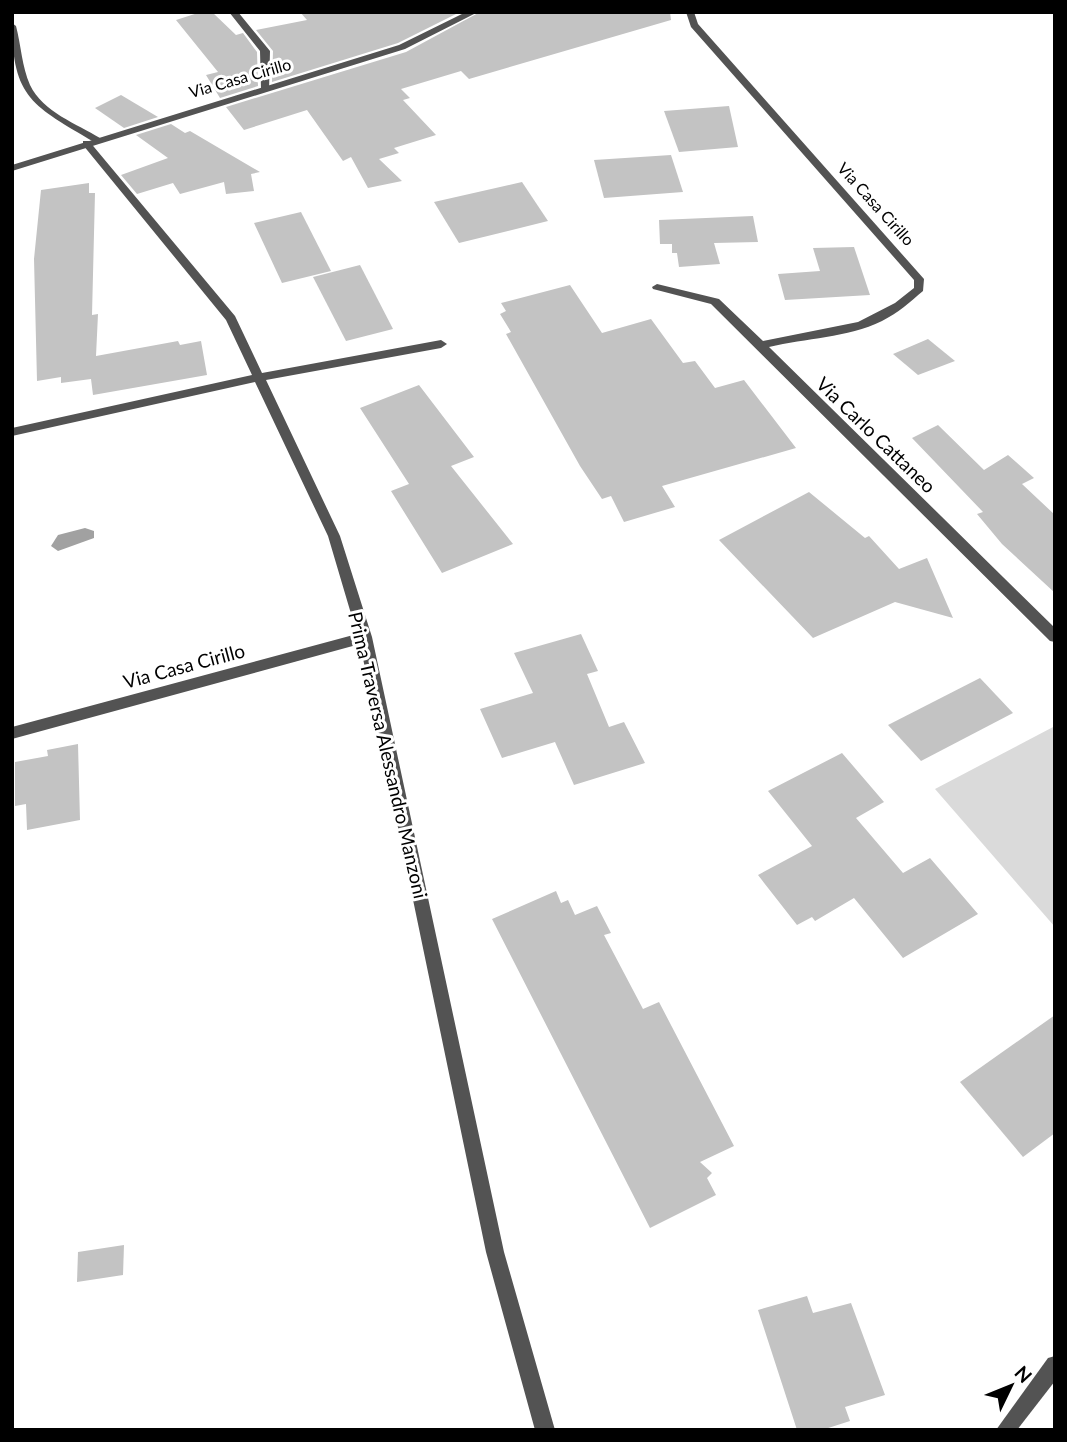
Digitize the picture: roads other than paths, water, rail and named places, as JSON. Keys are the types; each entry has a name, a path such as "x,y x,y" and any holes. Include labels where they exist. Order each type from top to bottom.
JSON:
{"street":[{"path":"233,12 264,51 266,89"},
{"name":"Via Casa Cirillo","path":"12,168 402,47 474,12"},
{"name":"Via Casa Cirillo","path":"690,12 694,25 919,279 919,289 903,305 863,327 780,340 760,346"},
{"name":"Prima Traversa Alessandro Manzoni","path":"12,26 26,86 33,96 92,142 230,319 334,536 365,637 495,1252 545,1430"},
{"name":"Via Carlo Cattaneo","path":"657,287 715,301 1055,636"},
{"path":"12,432 258,377 441,344"},
{"name":"Via Casa Cirillo","path":"12,733 365,637"},
{"path":"1005,1430 1055,1365"}]}
